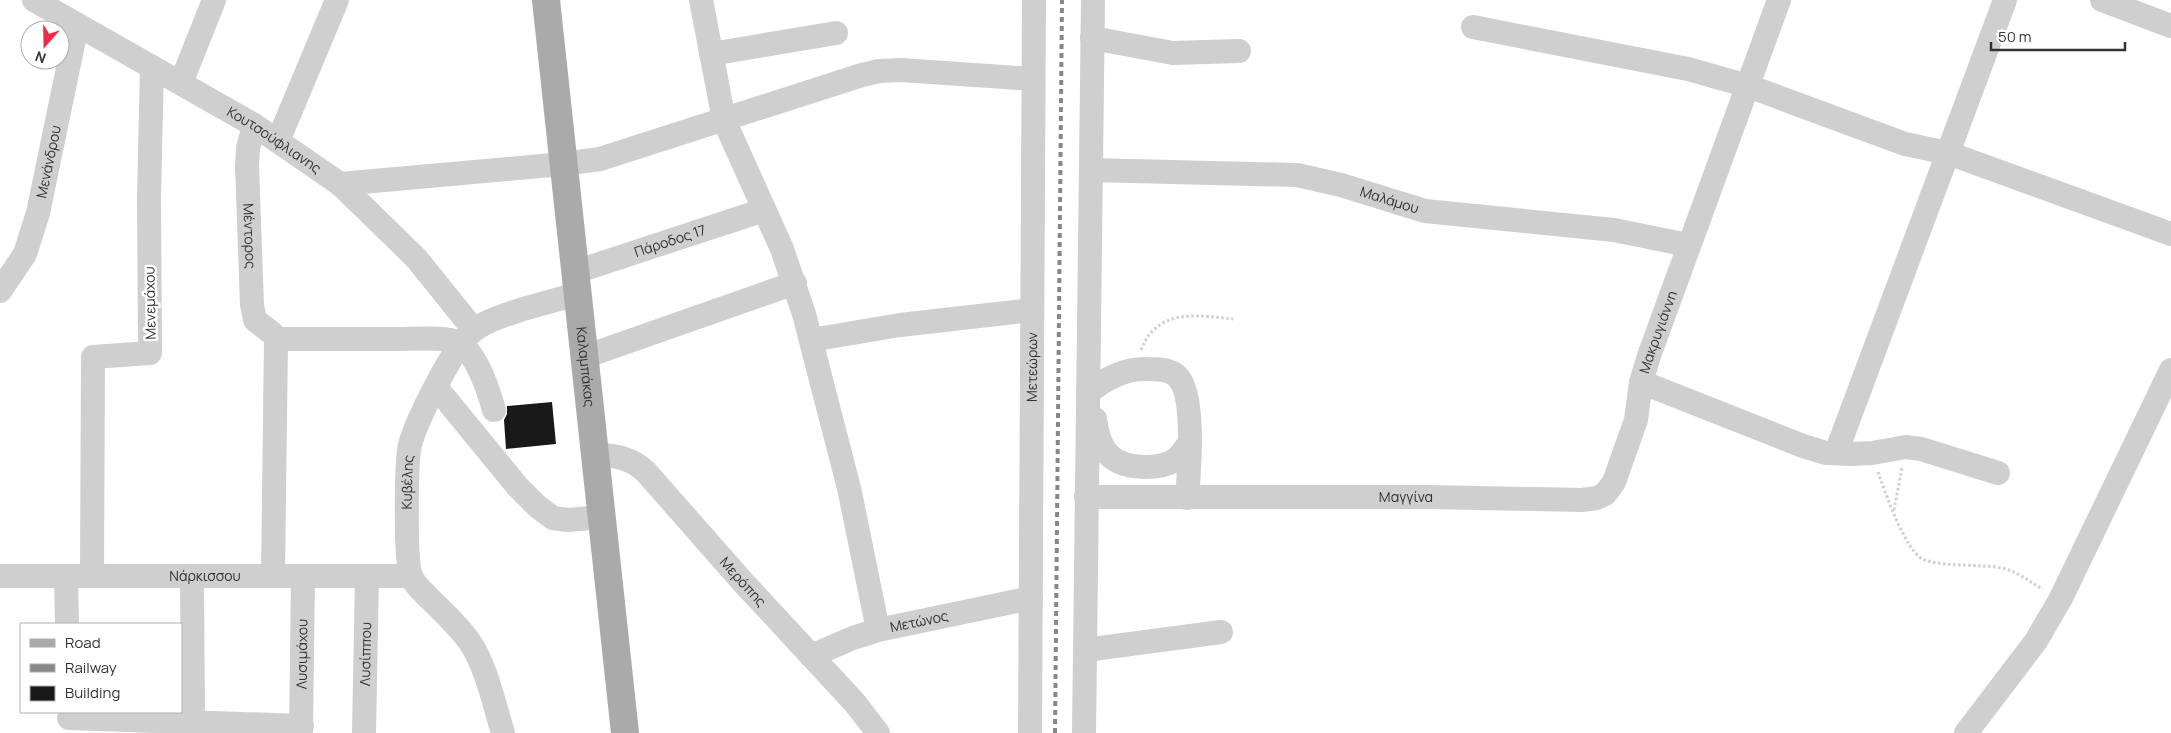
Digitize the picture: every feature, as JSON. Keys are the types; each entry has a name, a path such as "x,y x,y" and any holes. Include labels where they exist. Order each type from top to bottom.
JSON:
{"main road":[{"name":"Καλαμπάκας","path":"546,0 625,733"}],"street":[{"name":"Κουτσούφλιανης","path":"34,0 254,125 340,184 416,258 467,337 478,368 487,386 494,410"},
{"path":"181,83 214,0"},
{"path":"278,141 337,0"},
{"path":"701,0 724,120 795,283 852,497 878,630"},
{"name":"Μετεώρων","path":"1030,733 1034,0"},
{"path":"1084,733 1086,497 1092,389 1091,170 1093,0"},
{"name":"Μακρυγιάννη","path":"1779,0 1688,245 1641,382 1803,446 1826,453 1872,454 1906,447 1921,449 1998,473"},
{"path":"1836,453 2005,0"},
{"path":"2102,0 2171,26"},
{"name":"Μενάνδρου","path":"0,291 25,254 38,213 77,25"},
{"path":"1473,27 1688,69 1748,86 1905,144 1948,153 2171,234"},
{"path":"711,54 836,33"},
{"path":"1092,38 1173,53 1240,51"},
{"name":"Μενεμάχου","path":"92,576 93,357 150,353 149,206 152,67"},
{"path":"340,184 600,159 879,71 901,70 1033,80"},
{"name":"Μέντορος","path":"254,125 248,148 247,166 252,305 255,320 276,339"},
{"name":"Μαλάμου","path":"1091,170 1297,175 1341,185 1424,211 1614,230 1688,245"},
{"name":"Πάροδος 17","path":"576,283 764,210"},
{"path":"273,576 276,339 428,339 467,337 576,283"},
{"path":"584,357 795,283"},
{"path":"811,340 900,325 1032,310"},
{"name":"Κυβέλης","path":"411,576 407,522 409,454 413,437 436,387 467,337"},
{"path":"1092,389 1126,370 1164,370 1177,376 1184,388 1190,442 1186,498"},
{"path":"1966,733 2036,641 2061,598 2171,370"},
{"name":"Μαγγίνα","path":"1086,497 1428,497 1582,500 1597,498 1610,489 1630,440 1640,405 1641,382"},
{"path":"436,387 517,486 538,507 553,518 568,520 602,517"},
{"path":"1091,419 1098,440 1106,452 1116,461 1132,467 1154,467 1175,460 1190,442"},
{"name":"Μερόπης","path":"595,454 620,457 640,466 855,703 877,733"},
{"name":"Νάρκισσου","path":"0,576 411,576"},
{"path":"66,576 67,623"},
{"path":"190,726 192,576"},
{"name":"Λυσιμάχου","path":"302,730 303,576"},
{"name":"Λυσίππου","path":"364,733 367,576"},
{"path":"411,576 473,647 488,684 503,733"},
{"name":"Μετώνος","path":"811,656 853,638 878,630 1031,598"},
{"path":"1085,650 1221,632"},
{"path":"69,721 302,730"}],"path":[{"path":"1136,370 1147,335 1156,326 1171,318 1197,315 1233,319"},
{"path":"1894,512 1906,447"},
{"path":"1872,454 1910,548 1922,559 1937,563 1979,565 2004,569 2020,574 2061,598"}],"building":[{"path":"552,402 556,444 506,449 504,420 507,414 507,406"}],"railway":[{"path":"1055,733 1062,0"}]}
